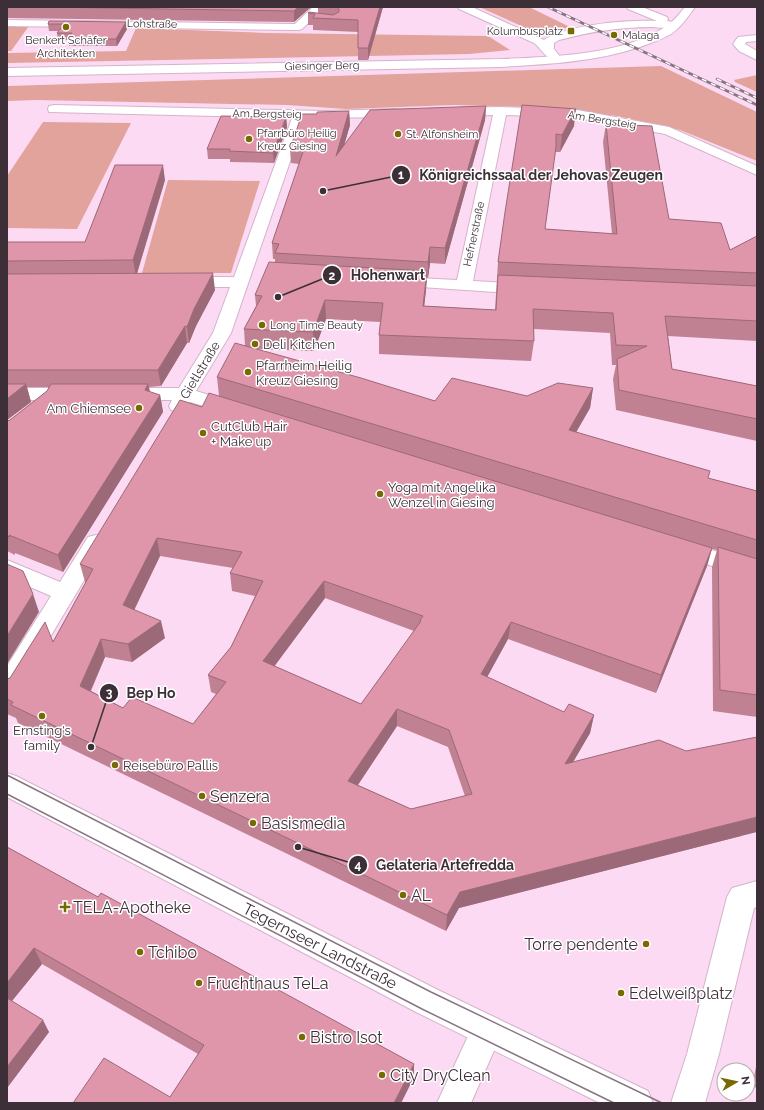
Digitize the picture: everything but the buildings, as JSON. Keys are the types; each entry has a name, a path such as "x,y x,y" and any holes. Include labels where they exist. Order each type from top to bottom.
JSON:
{"street":[{"path":"463,7 532,38 544,45 556,60"},
{"path":"632,7 675,25"},
{"name":"Giesinger Berg","path":"7,72 501,63 556,60 609,52 636,44 666,32 675,25 690,7"},
{"path":"59,23 80,12"},
{"name":"Lohstraße","path":"7,23 298,27 313,13"},
{"path":"548,49 548,42 560,37 610,26 642,23 675,25"},
{"path":"548,49 642,23"},
{"path":"757,38 742,40 739,44 743,49 757,56"},
{"name":"Am Bergsteig","path":"54,109 300,115 410,113"},
{"name":"Am Bergsteig","path":"442,112 500,111 577,114 669,131 757,171"},
{"name":"Hefnerstraße","path":"464,286 500,111"},
{"name":"Gietlstraße","path":"170,420 222,333 248,276 276,178 300,115"},
{"path":"171,283 248,276"},
{"path":"385,282 543,290"},
{"path":"7,394 186,394 254,415"},
{"path":"31,413 43,403 46,394"},
{"path":"7,687 106,526"},
{"path":"666,544 757,572"},
{"path":"7,568 66,593"},
{"name":"Tegernseer Landstraße","path":"7,784 396,985 636,1103"},
{"path":"688,1103 703,1054 742,897 757,894"},
{"path":"454,1103 487,1030"}],"shaded area":[{"path":"479,7 533,7 531,8 570,27 546,33 535,32"},
{"path":"7,26 29,26 11,51 7,51"},
{"path":"136,28 266,33 488,36 510,50 469,54 7,63 7,53 126,51"},
{"path":"661,66 757,112 757,161 680,130 617,116 530,107 454,105 346,109 287,105 36,100 7,101 7,86"},
{"path":"757,75 757,92 735,82 734,80"},
{"path":"43,122 131,123 77,229 7,228 7,176"},
{"path":"168,180 260,181 231,273 142,273"}],"tram line":[{"path":"9,776 7,775 431,992 662,1103"},
{"path":"7,794 422,1009 614,1103"}],"railway":[{"path":"548,7 757,105"},
{"path":"717,79 757,98"}],"place":[{"name":"Benkert Schäfer Architekten","path":"66,27"},
{"name":"Kolumbusplatz","path":"571,31"},
{"name":"Malaga","path":"614,35"},
{"name":"St. Alfonsheim","path":"398,134"},
{"name":"Pfarrbüro Heilig Kreuz Giesing","path":"249,139"},
{"name":"Königreichssaal der Jehovas Zeugen","path":"323,191"},
{"name":"Hohenwart","path":"278,297"},
{"name":"Long Time Beauty","path":"262,325"},
{"name":"Deli Kitchen","path":"255,344"},
{"name":"Pfarrheim Heilig Kreuz Giesing","path":"248,372"},
{"name":"Am Chiemsee","path":"139,408"},
{"name":"CutClub Hair + Make up","path":"203,433"},
{"name":"Yoga mit Angelika Wenzel in Giesing","path":"380,494"},
{"name":"Ernsting's family","path":"42,716"},
{"name":"Bep Ho","path":"91,747"},
{"name":"Reisebüro Pallis","path":"115,765"},
{"name":"Senzera","path":"202,796"},
{"name":"Basismedia","path":"253,823"},
{"name":"Gelateria Artefredda","path":"298,847"},
{"name":"AL","path":"403,895"},
{"name":"TELA-Apotheke","path":"65,907"},
{"name":"Torre pendente","path":"646,944"},
{"name":"Tchibo","path":"140,952"},
{"name":"Fruchthaus TeLa","path":"199,983"},
{"name":"Edelweißplatz","path":"621,993"},
{"name":"Bistro Isot","path":"302,1037"},
{"name":"City DryClean","path":"382,1075"}]}
